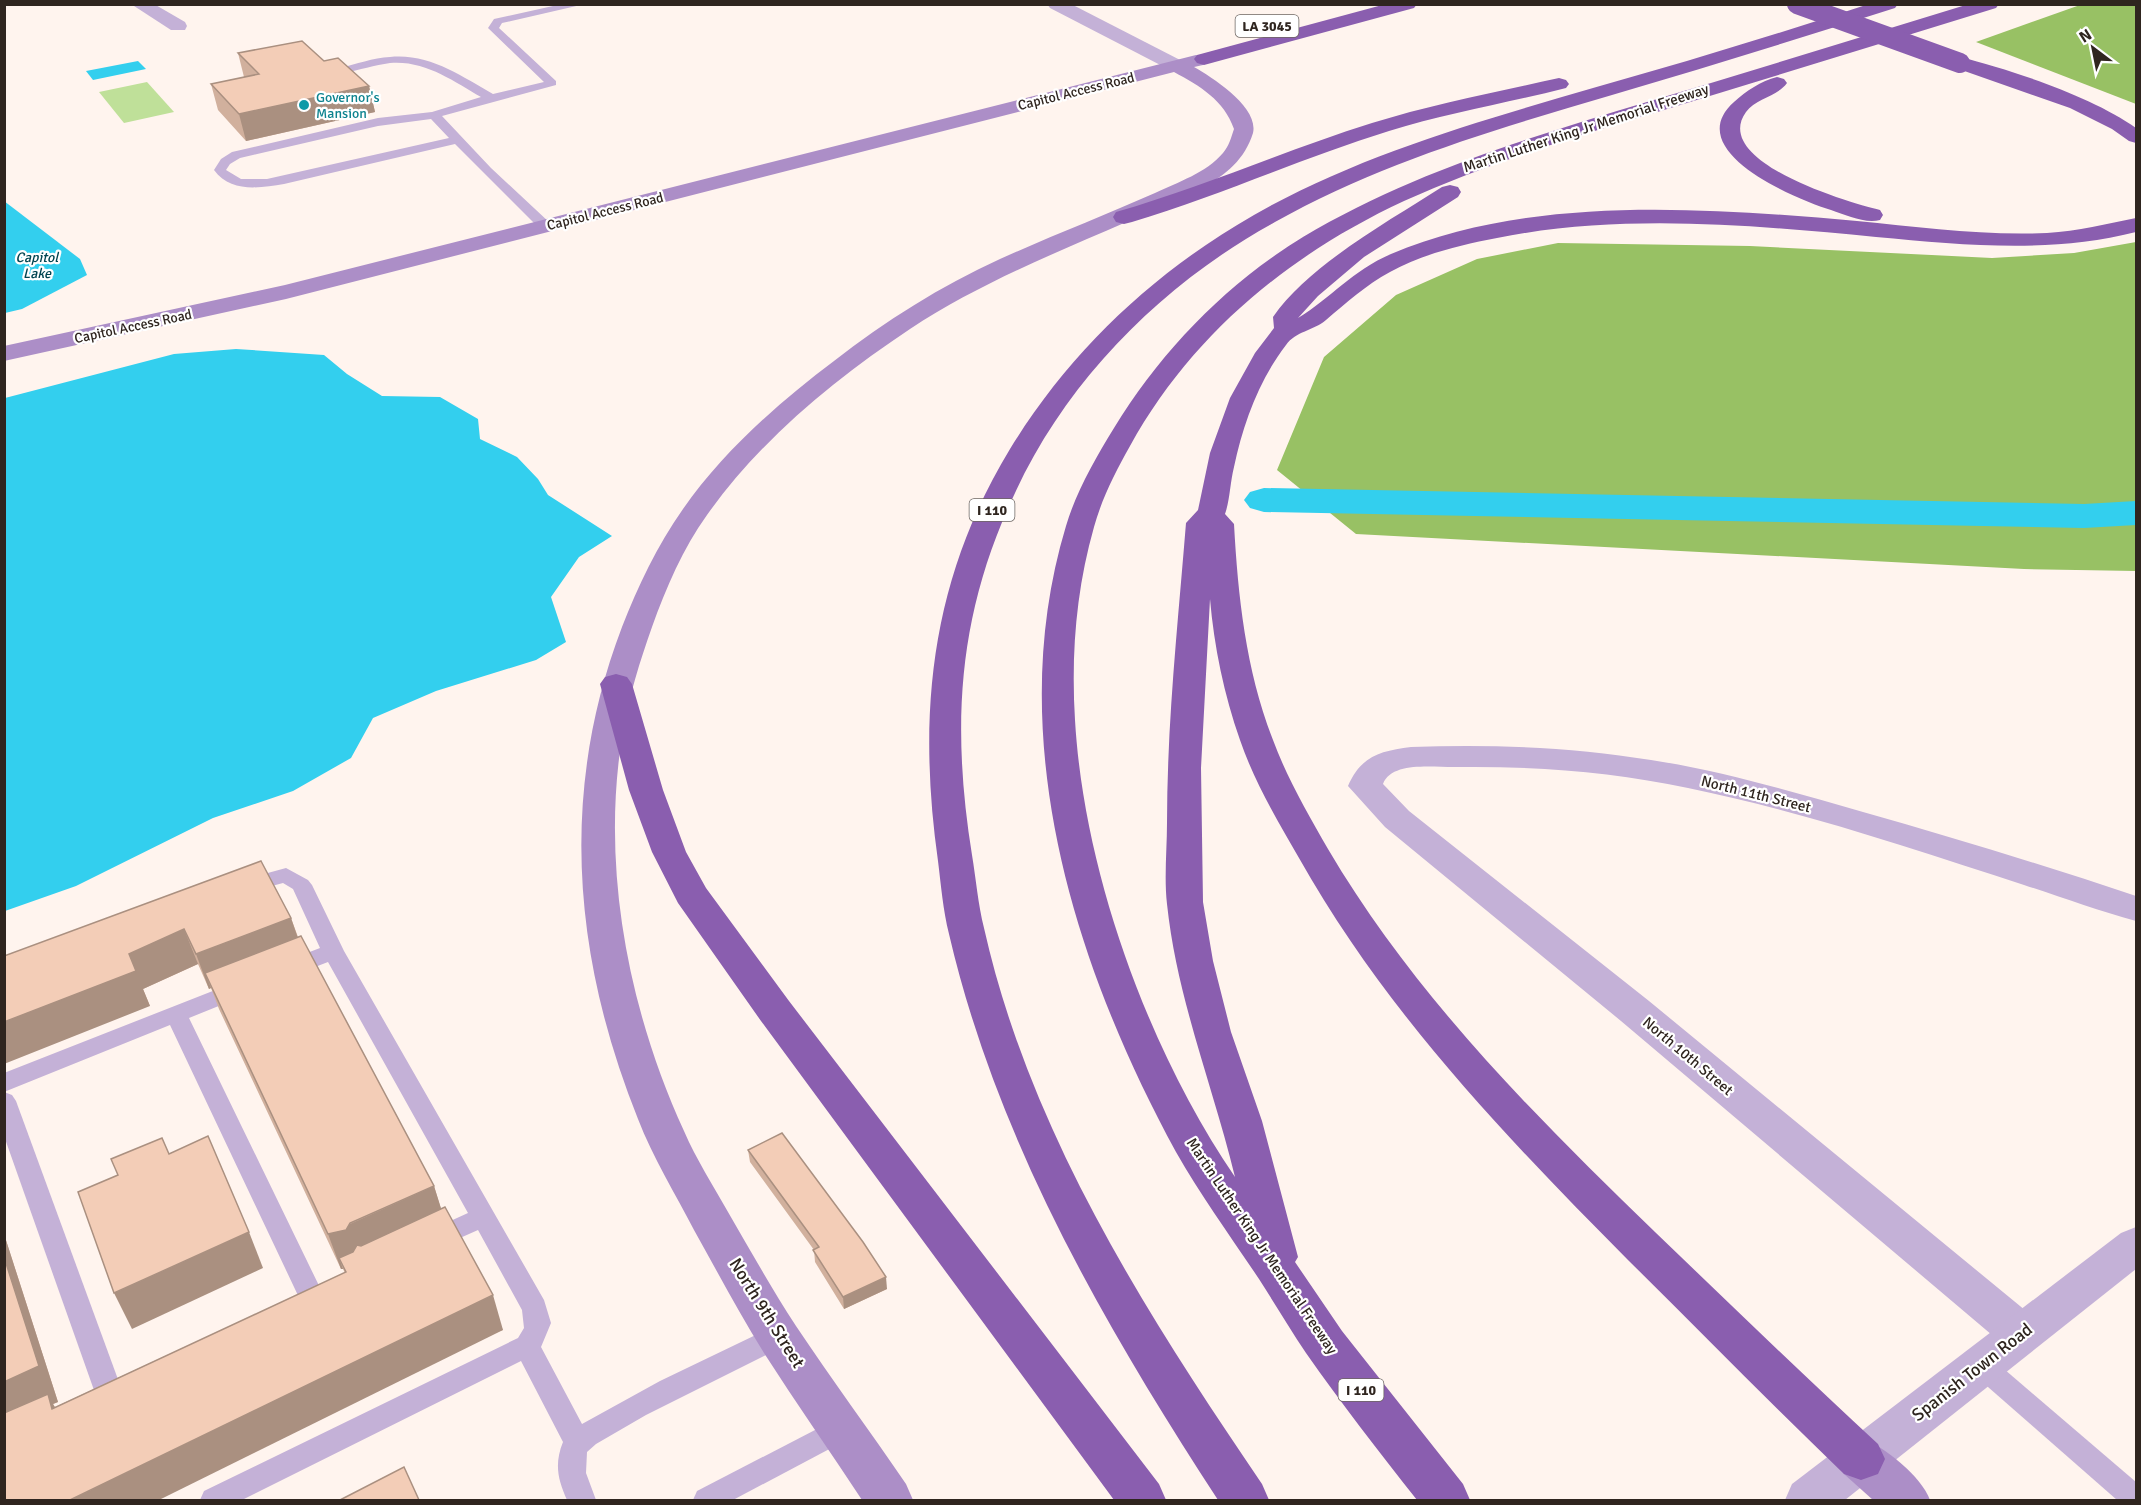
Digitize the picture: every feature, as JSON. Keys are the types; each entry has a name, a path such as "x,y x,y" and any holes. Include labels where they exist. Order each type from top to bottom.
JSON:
{"highway":[{"name":"LA 3045","path":"1178,56 1354,4"},
{"path":"1204,59 1408,4"},
{"path":"1797,4 2084,100 2136,124"},
{"path":"1815,4 2082,107 2109,119 2136,137"},
{"path":"1124,217 1176,203 1354,135 1414,116 1582,79 1887,4"},
{"name":"Martin Luther King Jr Memorial Freeway","path":"1245,1500 1148,1351 1106,1279 1069,1207 1040,1144 1005,1055 987,1004 966,930 945,793 945,702 954,621 963,585 999,494 1031,432 1072,378 1118,328 1195,263 1278,211 1355,174 1465,133 1762,45 1887,4"},
{"name":"Martin Luther King Jr Memorial Freeway","path":"1446,1500 1323,1340 1215,1182 1183,1128 1124,1003 1095,918 1072,827 1059,732 1059,650 1064,600 1080,526 1105,467 1125,431 1152,389 1180,353 1224,308 1279,263 1371,208 1442,176 1533,142 1990,4"},
{"path":"2000,4 1889,49 1758,91 1747,97 1732,113 1729,122 1732,140 1757,168 1791,188 1829,202 1896,220 1967,229 2037,231 2071,228 2107,221 2136,208"},
{"path":"1286,329 1285,318 1310,291 1356,252 1420,209 1493,168 1533,142"},
{"path":"1281,1276 1242,1121 1212,1032 1194,961 1185,902 1184,768 1200,523 1212,513 1219,462 1236,413 1254,375 1286,329 1307,323 1360,281 1382,267 1453,241 1539,224 1591,218 1673,215 1729,217 1977,238 2030,240 2085,236 2136,225"},
{"path":"1212,513 1220,524 1222,588 1230,641 1256,740 1299,829 1352,918 1388,969 1461,1060 1529,1135 1861,1459"},
{"path":"616,684 646,790 669,852 691,894 775,1011 1142,1500"}],"main road":[{"name":"Capitol Access Road","path":"538,218 1154,54"},
{"name":"Capitol Access Road","path":"4,352 263,278 538,218 1073,92 1178,56 1204,59"},
{"path":"1178,56 1218,91 1237,112"},
{"path":"1073,92 1125,86 1178,90 1208,97 1237,112"},
{"name":"North 9th Street","path":"889,1500 779,1336 694,1191 658,1118 638,1067 604,938 597,870 598,780 616,684 633,633 676,541 718,483 779,419 852,358 932,305 975,280 1023,257 1124,217 1197,181 1229,159 1237,150 1244,129 1237,112"},
{"path":"1861,1459 1906,1500"}],"street":[{"path":"140,4 178,26"},
{"path":"1056,4 1154,54 1178,56"},
{"path":"1090,4 1178,56"},
{"name":"North 11th Street","path":"1367,775 1373,768 1395,761 1463,756 1601,764 1664,773 1720,784 1826,812 1972,855 2136,909"},
{"name":"North 10th Street","path":"1367,775 1365,786 1396,819 1635,1011 2021,1332"},
{"name":"Spanish Town Road","path":"1809,1500 2021,1332 2136,1245"}],"lane":[{"path":"458,140 284,180 257,184 234,183 226,179 220,170 225,162 236,155 378,122 434,115 449,109 552,83 493,28 498,21 580,4"},
{"path":"344,70 391,60 406,60 434,66 493,99"},
{"path":"434,115 538,218"},
{"path":"214,1500 527,1346 536,1334 539,1321 535,1308 485,1216 333,951 301,885 286,875 227,893"},
{"path":"271,976 333,951"},
{"path":"4,1083 239,989"},
{"path":"176,1014 301,1303 339,1285"},
{"path":"4,1101 120,1388 83,1406"},
{"path":"414,1249 485,1216"},
{"path":"582,1500 573,1486 571,1460 577,1442 611,1421 779,1336"},
{"path":"527,1346 577,1442"},
{"path":"1981,1365 2136,1498"},
{"path":"707,1500 842,1428"}],"green space":[{"path":"2080,5 2136,5 2136,104 1976,42"},
{"path":"147,82 174,112 124,123 99,92"},
{"path":"2136,242 2136,571 2024,569 1356,534 1277,470 1324,357 1396,295 1477,259 1558,243 1750,246 1992,258 2074,253"}],"water":[{"path":"138,61 146,69 93,80 86,71"},
{"name":"Capitol Lake","path":"4,201 80,259 87,275 22,309 5,313"},
{"path":"236,349 324,355 347,374 382,396 440,397 478,419 480,439 517,457 538,479 548,495 612,536 579,557 551,597 566,642 536,660 436,691 373,718 351,758 293,791 213,818 76,886 5,911 5,398 174,354"}],"building":[{"path":"302,41 324,61 338,58 369,86 239,114 211,84 259,74 238,53"},
{"path":"261,861 291,918 196,954 184,929 129,954 136,971 4,1022 4,956"},
{"path":"301,936 434,1186 350,1223 346,1230 328,1234 205,973"},
{"path":"782,1133 863,1242 886,1277 843,1297 813,1250 819,1247 748,1150"},
{"path":"208,1136 249,1232 114,1293 78,1192 118,1175 111,1159 162,1138 169,1154"},
{"path":"445,1207 493,1295 70,1500 4,1500 4,1413 48,1394 52,1409 346,1272 339,1258 353,1252 357,1245 361,1246"},
{"path":"4,1257 39,1366 4,1382"},
{"path":"404,1467 419,1500 340,1500"}],"waterway":[{"path":"1264,500 2084,516 2136,513"}],"place":[{"name":"Governor's Mansion","path":"304,105"}]}
